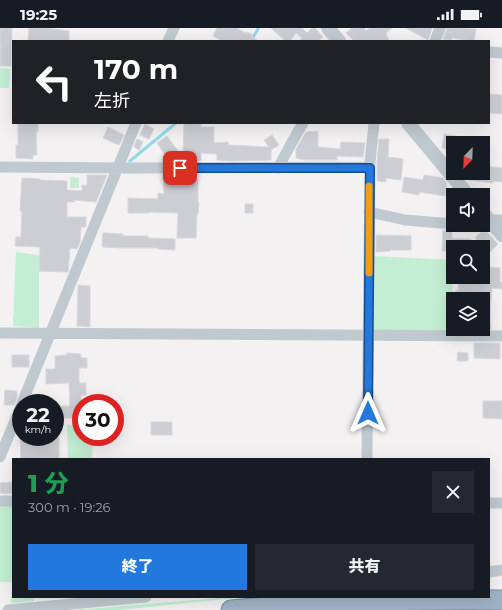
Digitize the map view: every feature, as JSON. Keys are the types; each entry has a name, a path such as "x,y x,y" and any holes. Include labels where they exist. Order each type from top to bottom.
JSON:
{"highway":[{"path":"490,588 502,587"},
{"path":"362,602 393,598"},
{"path":"231,610 288,605 362,602 502,600"}],"street":[{"path":"168,40 174,28"},
{"path":"328,28 338,40"},
{"path":"435,40 440,28"},
{"path":"490,52 502,53"},
{"path":"26,394 136,124"},
{"path":"278,168 302,124"},
{"path":"367,458 369,212 370,168 374,124"},
{"path":"409,124 462,188"},
{"path":"0,167 370,168"},
{"path":"369,212 405,220 446,223"},
{"path":"491,218 502,235"},
{"path":"0,333 502,336"},
{"path":"0,457 12,428"},
{"path":"0,501 12,501"},
{"path":"490,503 502,503"},
{"path":"490,572 502,570"},
{"path":"8,610 135,598"}],"green space":[{"path":"0,68 10,69 9,88 0,88"},
{"path":"70,177 79,178 79,188 70,188"},
{"path":"16,252 39,255 39,328 13,326"},
{"path":"374,256 446,260 446,284 453,284 453,292 446,292 446,331 371,330"},
{"path":"67,425 72,425 72,446 93,446 92,458 68,458"},
{"path":"0,506 12,506 12,582 0,582"},
{"path":"12,582 12,598 34,598 34,601 11,603"},
{"path":"219,598 238,598 119,610 75,610"}],"building":[{"path":"0,28 12,28 11,66 0,66"},
{"path":"29,28 46,28 69,31 69,40 28,40"},
{"path":"217,28 237,28 245,33 247,32 253,35 252,37 257,40 220,40 213,36"},
{"path":"271,28 302,28 307,33 312,28 315,28 323,37 319,40 300,40 302,38 296,33 291,40 284,40"},
{"path":"352,28 364,28 366,31 370,28 392,28 386,33 389,40 353,40 346,33"},
{"path":"406,28 432,28 428,40"},
{"path":"447,28 476,29 474,40 452,38 451,40 443,39"},
{"path":"490,94 502,95 502,114 490,113"},
{"path":"18,124 38,124 38,132 36,132 37,155 33,155 33,159 16,158 16,145 18,145"},
{"path":"145,124 154,129 149,139 140,135"},
{"path":"184,124 201,124 201,127 214,127 214,143 228,142 228,145 269,147 264,140 272,135 279,145 271,150 271,160 217,160 217,154 201,153 201,160 163,161 163,156 166,156 157,143 167,136 183,158"},
{"path":"108,127 124,135 119,145 103,138"},
{"path":"318,131 318,147 340,149 341,142 365,143 363,157 337,156 337,160 305,160 296,158 296,149 306,132"},
{"path":"444,134 455,136 446,136 446,149 442,148"},
{"path":"137,139 143,142 139,150 134,147"},
{"path":"379,139 389,139 388,157 403,159 401,180 386,178 386,182 377,181"},
{"path":"490,167 502,168 502,182 493,181 493,183 470,180 490,180"},
{"path":"87,175 107,175 96,202 74,200 74,202 67,202 67,217 86,217 86,227 81,227 80,242 77,249 70,248 68,272 39,271 40,247 15,246 16,237 21,237 22,211 20,211 22,178 67,181 67,190 82,191 82,185 87,186"},
{"path":"163,175 176,175 176,179 198,180 199,202 196,238 177,238 178,213 128,213 128,198 158,199 158,193 164,194"},
{"path":"424,175 443,178 447,183 445,196 419,192 419,195 402,192 404,177 423,180"},
{"path":"245,204 253,204 253,213 245,213"},
{"path":"443,230 446,230 446,232 452,232 452,238 471,239 446,240 446,251 442,251"},
{"path":"487,232 498,244 490,252 490,240 477,240 475,238 480,233"},
{"path":"103,233 123,234 123,236 148,236 148,238 175,239 175,250 158,248 102,247"},
{"path":"376,235 411,236 411,250 376,252"},
{"path":"490,267 500,268 500,282 502,282 502,289 492,288 490,313 490,292 456,292 456,290 458,291 459,284 490,284"},
{"path":"78,285 90,286 90,327 77,326"},
{"path":"474,343 500,343 500,359 474,358"},
{"path":"458,352 468,353 468,361 457,361"},
{"path":"67,353 81,354 81,358 87,358 87,368 79,368 79,383 86,383 86,394 72,394 72,418 64,418 64,406 70,406 69,383 46,384 46,369 55,369 55,356 67,355"},
{"path":"12,355 29,355 29,367 12,367"},
{"path":"5,390 17,391 17,394 12,394 12,405 4,405"},
{"path":"483,401 502,401 502,419 483,418"},
{"path":"151,422 172,422 172,435 151,435"},
{"path":"20,446 59,446 59,458 21,458"},
{"path":"12,482 12,494 0,493 0,483"}],"waterway":[{"path":"252,40 258,29"},
{"path":"130,161 175,124"}],"slow traffic":[{"path":"369,186 369,273"}],"route":[{"path":"180,168 370,168 368,413"}]}
